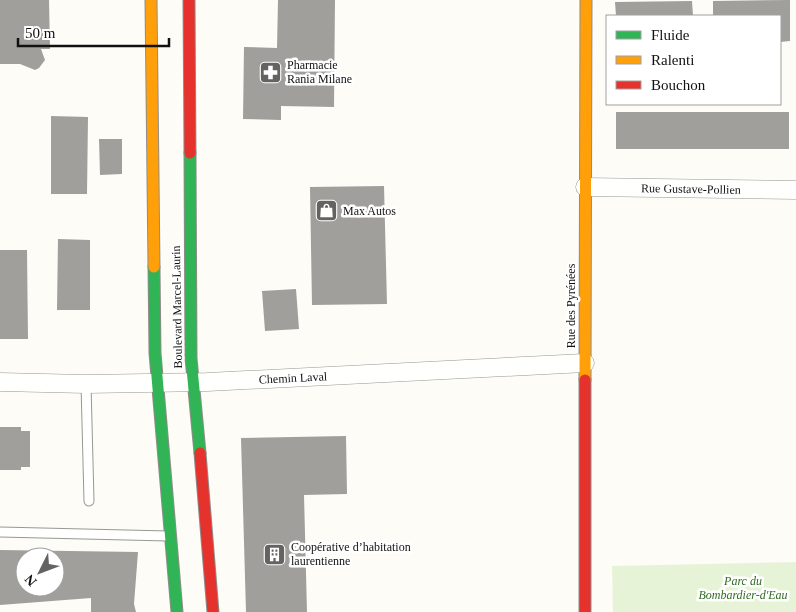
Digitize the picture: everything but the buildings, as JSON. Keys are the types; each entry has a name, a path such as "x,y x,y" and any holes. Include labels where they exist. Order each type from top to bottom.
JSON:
{"main road":[{"name":"Boulevard Marcel-Laurin","path":"151,0 155,342 177,612"},
{"name":"Boulevard Marcel-Laurin","path":"189,0 191,348 213,612"},
{"name":"Rue des Pyrénées","path":"585,612 586,0"}],"street":[{"name":"Rue Gustave-Pollien","path":"585,188 796,190"},
{"name":"Chemin Laval","path":"0,382 86,384 193,382 585,363"}],"lane":[{"path":"86,384 89,501"},
{"path":"0,532 170,536"}],"green space":[{"name":"Parc du Bombardier-d'Eau","path":"796,562 796,612 613,612 612,566"}],"traffic: fast":[{"path":"190,153 191,358 200,453"},
{"path":"154,267 155,353 177,612"}],"traffic: slow":[{"path":"151,0 154,267"},
{"path":"585,380 586,0"}],"traffic: jam":[{"path":"189,0 190,153"},
{"path":"585,380 585,612"},
{"path":"200,453 213,612"}],"place":[{"name":"Pharmacie Rania Milane","path":"271,72"},
{"name":"Max Autos","path":"327,211"},
{"name":"Coopérative d’habitation laurentienne","path":"275,554"}]}
